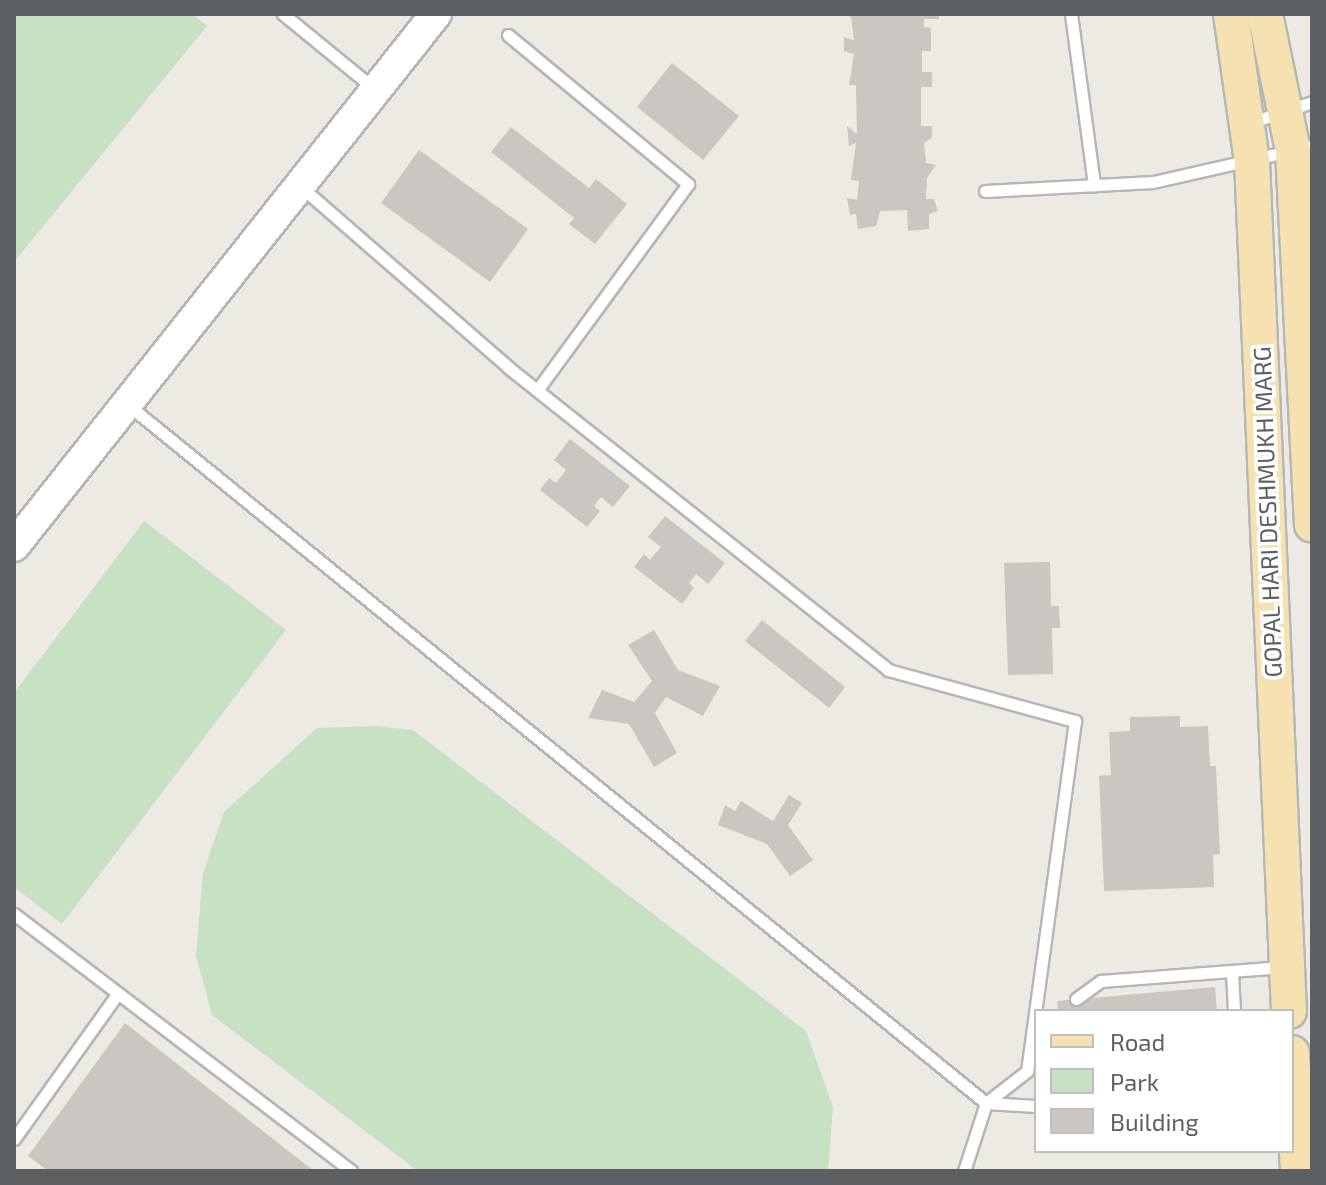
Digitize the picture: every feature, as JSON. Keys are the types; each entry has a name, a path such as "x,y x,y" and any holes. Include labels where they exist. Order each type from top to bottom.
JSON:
{"main road":[{"name":"GOPAL HARI DESHMUKH MARG","path":"1231,14 1252,161 1289,1009"},
{"name":"GOPAL HARI DESHMUKH MARG","path":"1265,14 1300,106 1312,525"},
{"path":"1294,1122 1298,1171"}],"street":[{"path":"14,546 436,14"}],"lane":[{"path":"283,14 376,90"},
{"path":"1071,14 1094,185"},
{"path":"508,35 688,184 537,390"},
{"path":"1248,123 1300,106"},
{"path":"985,191 1153,182 1302,148"},
{"path":"300,185 537,390 888,670 1075,721 1036,1009"},
{"path":"127,404 986,1103 1034,1106"},
{"path":"14,914 351,1171"},
{"path":"1076,999 1101,981 1286,967"},
{"path":"1232,972 1234,1009"},
{"path":"14,1139 118,993"},
{"path":"964,1171 986,1103 1027,1071 1034,1020"}],"green space":[{"path":"14,14 192,14 207,26 14,262"},
{"path":"144,521 286,630 62,924 14,887 14,693"},
{"path":"376,726 413,730 806,1031 833,1107 828,1171 418,1171 212,1015 196,956 203,873 224,812 317,728"}],"building":[{"path":"844,14 939,14 939,19 924,19 924,27 931,28 931,51 922,51 922,72 932,72 932,87 921,87 921,126 932,126 932,138 924,143 926,163 936,165 927,178 926,199 934,199 938,211 929,214 929,229 908,231 907,210 880,211 876,226 858,229 856,214 850,215 847,198 857,200 859,181 851,180 856,143 849,146 847,126 857,134 856,85 849,85 854,54 844,51 844,37 854,40 851,17"},
{"path":"672,63 739,116 703,160 637,107"},
{"path":"511,127 589,188 596,179 627,204 595,244 569,224 574,218 491,152"},
{"path":"419,150 528,229 490,282 381,203"},
{"path":"570,439 630,486 613,507 601,497 594,506 600,511 587,527 540,490 549,478 556,483 566,470 554,460"},
{"path":"665,516 725,563 708,584 696,574 689,583 694,588 682,604 634,567 644,554 650,560 661,547 648,537"},
{"path":"1050,562 1051,606 1059,606 1060,628 1052,628 1053,674 1008,675 1004,563"},
{"path":"762,620 845,687 829,708 745,641"},
{"path":"654,630 678,670 720,686 703,716 666,697 655,713 677,753 654,767 629,724 588,718 602,690 634,702 652,681 628,645"},
{"path":"1180,716 1180,727 1208,726 1210,766 1216,766 1220,854 1213,855 1214,887 1104,891 1099,776 1111,775 1109,732 1130,731 1130,717"},
{"path":"789,795 802,803 788,825 813,860 790,876 767,844 718,825 725,805 735,811 741,801 773,821"},
{"path":"1215,987 1217,1009 1058,1009 1057,1001"},
{"path":"125,1023 314,1171 48,1171 28,1156"}]}
